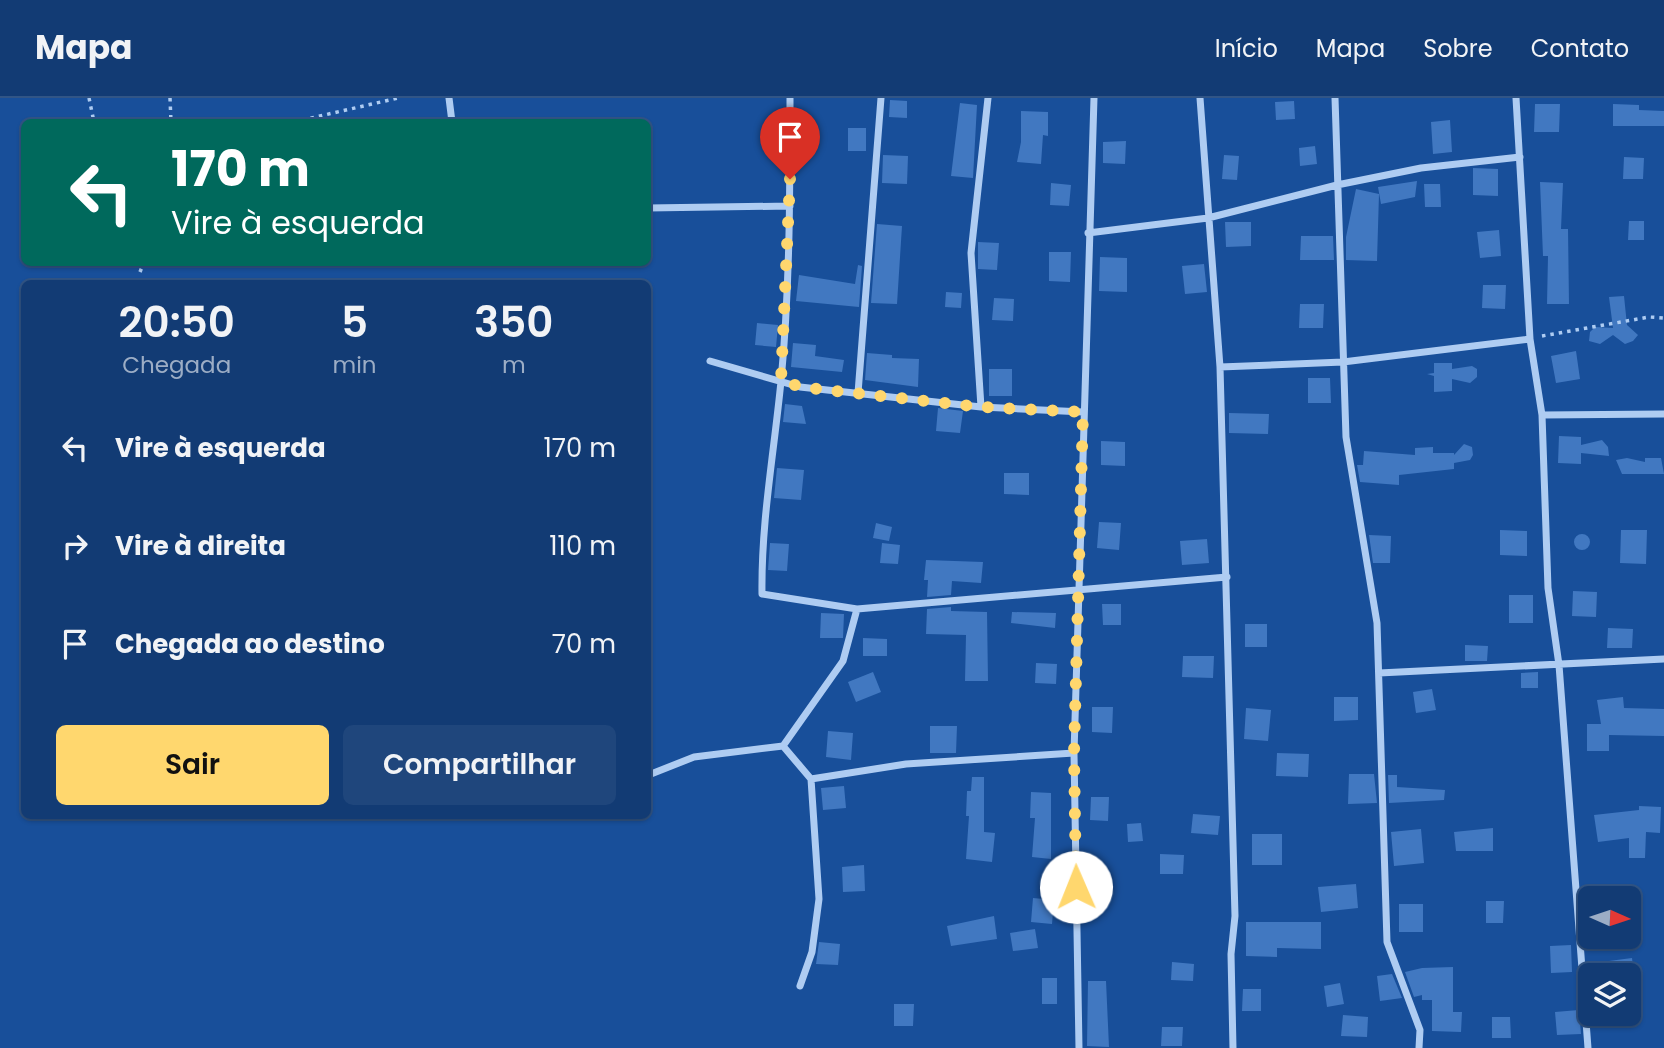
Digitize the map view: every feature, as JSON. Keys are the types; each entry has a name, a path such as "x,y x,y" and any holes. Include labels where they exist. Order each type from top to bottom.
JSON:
{"street":[{"path":"449,98 452,119"},
{"path":"790,98 790,206 781,380 762,538 762,594 857,609 1227,577"},
{"path":"858,393 881,98"},
{"path":"981,407 971,253 988,98"},
{"path":"1079,1048 1074,753 1094,98"},
{"path":"1199,98 1220,367 1235,916 1231,954 1234,1048"},
{"path":"1335,98 1346,437 1377,623 1387,942 1420,1030 1419,1048"},
{"path":"1516,98 1530,338 1542,415 1548,588 1559,666 1588,1048"},
{"path":"1088,233 1208,218 1337,185 1421,168 1520,157"},
{"path":"651,208 790,206"},
{"path":"1220,367 1343,362 1530,338"},
{"path":"710,361 800,387 981,407 1083,412"},
{"path":"1542,415 1664,414"},
{"path":"651,774 694,757 783,747 843,661 857,609"},
{"path":"1380,673 1664,659"},
{"path":"783,747 811,779 819,900 811,952 800,986"},
{"path":"811,779 906,764 1074,753"}],"path":[{"path":"89,98 93,119"},
{"path":"170,98 171,119"},
{"path":"307,119 398,98"},
{"path":"140,272 142,266"},
{"path":"1530,338 1649,317 1664,318"}],"building":[{"path":"890,100 907,101 907,118 889,117"},
{"path":"1294,101 1295,119 1276,120 1275,102"},
{"path":"960,103 977,105 973,178 951,176"},
{"path":"1535,104 1560,104 1559,132 1534,132"},
{"path":"1613,104 1639,105 1639,110 1664,111 1664,126 1613,126"},
{"path":"1021,111 1048,112 1048,136 1043,135 1041,164 1017,162 1021,142"},
{"path":"1450,120 1452,152 1433,154 1431,122"},
{"path":"848,128 866,128 866,151 848,151"},
{"path":"1126,141 1125,164 1103,163 1103,142"},
{"path":"1315,146 1317,164 1300,166 1299,148"},
{"path":"883,155 908,156 907,184 882,183"},
{"path":"1224,155 1239,156 1237,180 1222,179"},
{"path":"1624,157 1644,158 1643,179 1623,179"},
{"path":"1473,168 1498,169 1498,196 1473,195"},
{"path":"1417,181 1415,197 1381,204 1378,187"},
{"path":"1540,182 1563,183 1561,229 1568,229 1569,304 1547,304 1548,256 1543,256"},
{"path":"1051,183 1071,185 1069,206 1050,205"},
{"path":"1424,184 1440,184 1441,207 1425,207"},
{"path":"1356,189 1379,194 1377,261 1346,260 1346,237"},
{"path":"1629,221 1644,221 1644,240 1628,240"},
{"path":"1225,222 1251,222 1251,246 1226,247"},
{"path":"877,224 902,226 897,304 871,303"},
{"path":"1499,230 1501,256 1480,258 1477,232"},
{"path":"1301,236 1333,236 1334,260 1300,260"},
{"path":"978,242 999,243 997,270 978,269"},
{"path":"1049,252 1071,252 1070,282 1049,281"},
{"path":"1100,257 1127,258 1127,292 1099,291"},
{"path":"1204,264 1207,292 1185,294 1182,266"},
{"path":"858,265 862,266 859,307 796,301 799,275 855,284"},
{"path":"1483,285 1506,285 1505,309 1482,308"},
{"path":"946,292 962,293 961,308 945,307"},
{"path":"1624,296 1627,325 1638,335 1625,344 1613,335 1600,344 1589,341 1590,332 1595,327 1613,328 1609,297"},
{"path":"994,298 1014,299 1013,321 992,320"},
{"path":"1300,304 1324,304 1323,328 1299,328"},
{"path":"757,323 778,325 776,347 755,345"},
{"path":"793,343 816,345 815,356 844,360 842,372 791,367"},
{"path":"1576,351 1580,379 1556,383 1551,356"},
{"path":"867,353 892,355 892,358 919,359 918,387 865,380"},
{"path":"1434,363 1452,363 1452,369 1472,366 1477,369 1477,377 1470,383 1452,379 1452,391 1434,392 1434,376 1427,374 1434,373"},
{"path":"989,369 1012,369 1012,396 989,396"},
{"path":"1308,378 1330,378 1331,403 1308,403"},
{"path":"785,404 802,406 806,424 783,422"},
{"path":"938,408 963,411 960,433 936,431"},
{"path":"1229,413 1269,414 1268,434 1229,433"},
{"path":"1559,436 1581,437 1581,445 1602,440 1608,447 1609,456 1581,453 1581,464 1558,463"},
{"path":"1101,441 1125,442 1125,466 1101,465"},
{"path":"1464,444 1472,447 1473,455 1470,460 1454,463 1454,469 1399,475 1399,485 1360,482 1357,465 1363,465 1364,451 1415,455 1415,448 1433,447 1433,453 1454,455"},
{"path":"1627,458 1645,462 1645,458 1661,458 1664,474 1622,474 1616,460"},
{"path":"777,468 804,470 801,500 774,498"},
{"path":"1004,473 1029,473 1029,495 1004,494"},
{"path":"1099,522 1121,523 1119,550 1097,548"},
{"path":"876,523 892,527 889,541 873,538"},
{"path":"1500,530 1527,531 1527,556 1500,555"},
{"path":"1621,530 1647,530 1646,564 1620,563"},
{"path":"1579,534 1585,534 1590,542 1588,548 1579,550 1574,545 1574,539"},
{"path":"1369,535 1391,536 1390,563 1373,563"},
{"path":"1207,539 1209,563 1182,565 1180,541"},
{"path":"770,543 789,544 787,571 768,570"},
{"path":"882,543 900,545 898,564 880,563"},
{"path":"926,560 983,562 981,583 952,581 951,595 927,597 928,580 924,580"},
{"path":"1573,591 1597,592 1596,617 1572,616"},
{"path":"1509,595 1533,595 1533,623 1509,623"},
{"path":"1102,604 1121,604 1121,625 1103,625"},
{"path":"951,607 951,611 987,612 988,681 965,681 966,635 926,634 927,609"},
{"path":"1012,612 1056,613 1055,628 1011,623"},
{"path":"821,613 844,614 843,638 820,638"},
{"path":"1245,624 1267,624 1267,647 1245,647"},
{"path":"1608,628 1633,629 1632,648 1607,648"},
{"path":"863,638 887,639 887,656 863,656"},
{"path":"1465,645 1488,646 1487,661 1465,661"},
{"path":"1183,656 1214,656 1213,678 1182,677"},
{"path":"1036,663 1057,664 1056,684 1035,683"},
{"path":"873,672 881,692 856,702 848,682"},
{"path":"1538,672 1538,688 1521,688 1521,673"},
{"path":"1432,689 1436,710 1416,713 1413,692"},
{"path":"1334,697 1358,697 1358,720 1334,721"},
{"path":"1623,697 1624,708 1664,709 1664,736 1609,735 1609,751 1587,751 1587,724 1601,724 1597,700"},
{"path":"1092,707 1113,707 1112,733 1092,732"},
{"path":"1246,708 1271,710 1268,741 1244,739"},
{"path":"930,726 957,726 956,753 930,753"},
{"path":"828,731 853,733 851,760 826,757"},
{"path":"1277,753 1309,754 1308,777 1276,776"},
{"path":"1349,774 1374,774 1377,803 1348,804"},
{"path":"1388,775 1397,775 1397,787 1445,790 1444,800 1389,803"},
{"path":"972,777 984,777 984,832 995,833 992,862 966,859 969,816 966,816 967,791 971,791"},
{"path":"844,786 846,808 823,810 821,788"},
{"path":"1031,792 1051,793 1051,859 1032,857 1035,818 1030,818"},
{"path":"1091,797 1109,797 1108,821 1090,820"},
{"path":"1639,806 1661,807 1660,833 1646,832 1645,858 1629,858 1629,838 1598,842 1594,815 1639,810"},
{"path":"1193,814 1220,816 1218,835 1191,833"},
{"path":"1141,823 1143,841 1128,842 1127,824"},
{"path":"1493,828 1493,851 1456,851 1454,832"},
{"path":"1421,829 1424,863 1394,866 1391,832"},
{"path":"1252,834 1282,834 1282,865 1252,865"},
{"path":"1160,854 1184,855 1183,874 1160,874"},
{"path":"864,865 865,891 843,892 842,867"},
{"path":"1356,884 1358,908 1321,912 1318,887"},
{"path":"1033,898 1054,900 1052,924 1031,922"},
{"path":"1486,901 1504,901 1503,923 1486,923"},
{"path":"1399,904 1423,904 1423,932 1399,932"},
{"path":"994,916 997,939 951,946 947,926"},
{"path":"1246,922 1321,922 1321,949 1277,948 1277,957 1246,956"},
{"path":"1035,929 1038,948 1013,951 1010,933"},
{"path":"819,942 840,944 838,965 816,964"},
{"path":"1571,945 1572,972 1551,973 1550,946"},
{"path":"1632,958 1633,963 1609,963"},
{"path":"1172,962 1194,964 1193,981 1171,980"},
{"path":"1453,967 1453,1012 1462,1012 1461,1032 1432,1031 1432,1000 1422,1000 1422,995 1414,997 1405,972 1422,968"},
{"path":"1392,974 1402,998 1380,1001 1377,976"},
{"path":"1042,978 1057,978 1057,1004 1042,1004"},
{"path":"1088,981 1106,981 1109,1047 1087,1046"},
{"path":"1340,983 1344,1004 1327,1007 1324,986"},
{"path":"1243,989 1261,989 1261,1011 1242,1011"},
{"path":"894,1004 914,1004 913,1026 894,1026"},
{"path":"1578,1010 1581,1034 1557,1035 1555,1012"},
{"path":"1343,1015 1368,1017 1367,1037 1341,1036"},
{"path":"1492,1017 1510,1017 1511,1038 1492,1038"},
{"path":"1162,1027 1183,1027 1182,1046 1161,1046"}],"route":[{"path":"790,179 781,380 800,387 981,407 1083,412 1074,753 1076,887"}]}
